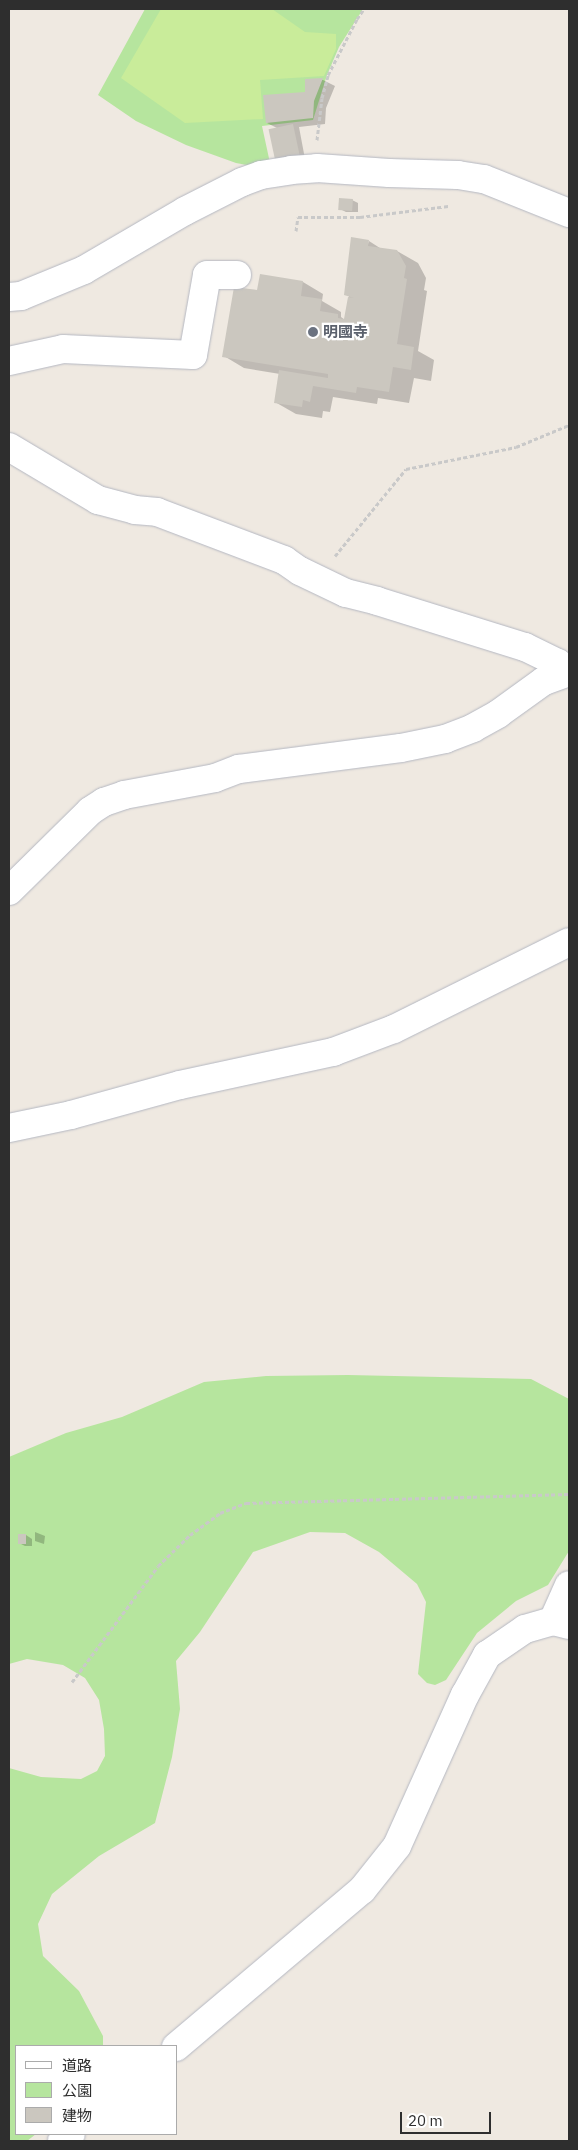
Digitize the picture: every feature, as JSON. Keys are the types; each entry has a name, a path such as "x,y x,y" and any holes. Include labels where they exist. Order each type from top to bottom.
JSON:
{"street":[{"path":"9,297 21,296 84,270 185,211 242,182 261,175 317,168 458,174 484,179 569,213"},
{"path":"9,362 63,348 194,355 207,275 237,275"},
{"path":"9,448 98,500 135,510 157,512 284,560 346,593 377,600 525,647 558,663 566,673 544,681 498,714 473,728 445,739 400,748 238,769 207,780 124,795 104,802 90,811 9,891"},
{"path":"9,1128 71,1115 180,1085 333,1052 394,1029 569,942"},
{"path":"178,2045 362,1890 398,1846 465,1695 487,1655 525,1629 561,1623 569,1585"}],"path":[{"path":"317,168 318,126 324,90 341,48 364,9"},
{"path":"296,231 298,217 360,217 408,211"},
{"path":"316,578 406,469 516,447 569,425"},
{"path":"72,1682 158,1566 190,1535 220,1513 246,1503 569,1494"}],"green space":[{"path":"145,9 363,9 339,47 327,75 313,120 262,126 270,163 252,166 236,163 186,145 136,121 98,95"},
{"path":"161,9 272,9 305,32 336,34 336,49 324,76 260,80 263,119 185,123 121,78"},
{"path":"348,1375 531,1379 569,1399 569,1551 548,1585 516,1601 477,1633 446,1680 435,1685 427,1683 418,1674 426,1602 417,1584 379,1552 345,1533 310,1532 253,1552 200,1632 176,1661 180,1709 172,1757 155,1823 99,1856 52,1894 38,1924 43,1956 79,1991 103,2036 103,2045 15,2045 15,2135 35,2135 27,2141 9,2141 9,1768 41,1777 81,1779 97,1771 105,1756 104,1729 99,1700 85,1678 63,1665 27,1659 9,1664 9,1457 66,1433 122,1417 204,1382 266,1376"}],"building":[{"path":"323,78 314,101 313,118 266,123 263,95 305,92 305,79"},
{"path":"293,124 300,156 275,161 269,129"},
{"path":"339,198 353,199 352,211 338,210"},
{"name":"明國寺","path":"351,237 369,240 368,246 397,250 406,266 404,278 407,279 397,344 414,347 411,370 393,367 389,392 357,387 356,393 313,386 310,402 303,400 302,407 274,403 279,370 328,378 328,374 222,357 234,287 257,290 260,274 303,281 301,296 322,299 320,311 338,314 338,318 344,319 348,297 354,298 344,295"},
{"path":"18,1534 26,1534 26,1544 18,1544"}],"place":[{"name":"明國寺","path":"313,332"}]}
